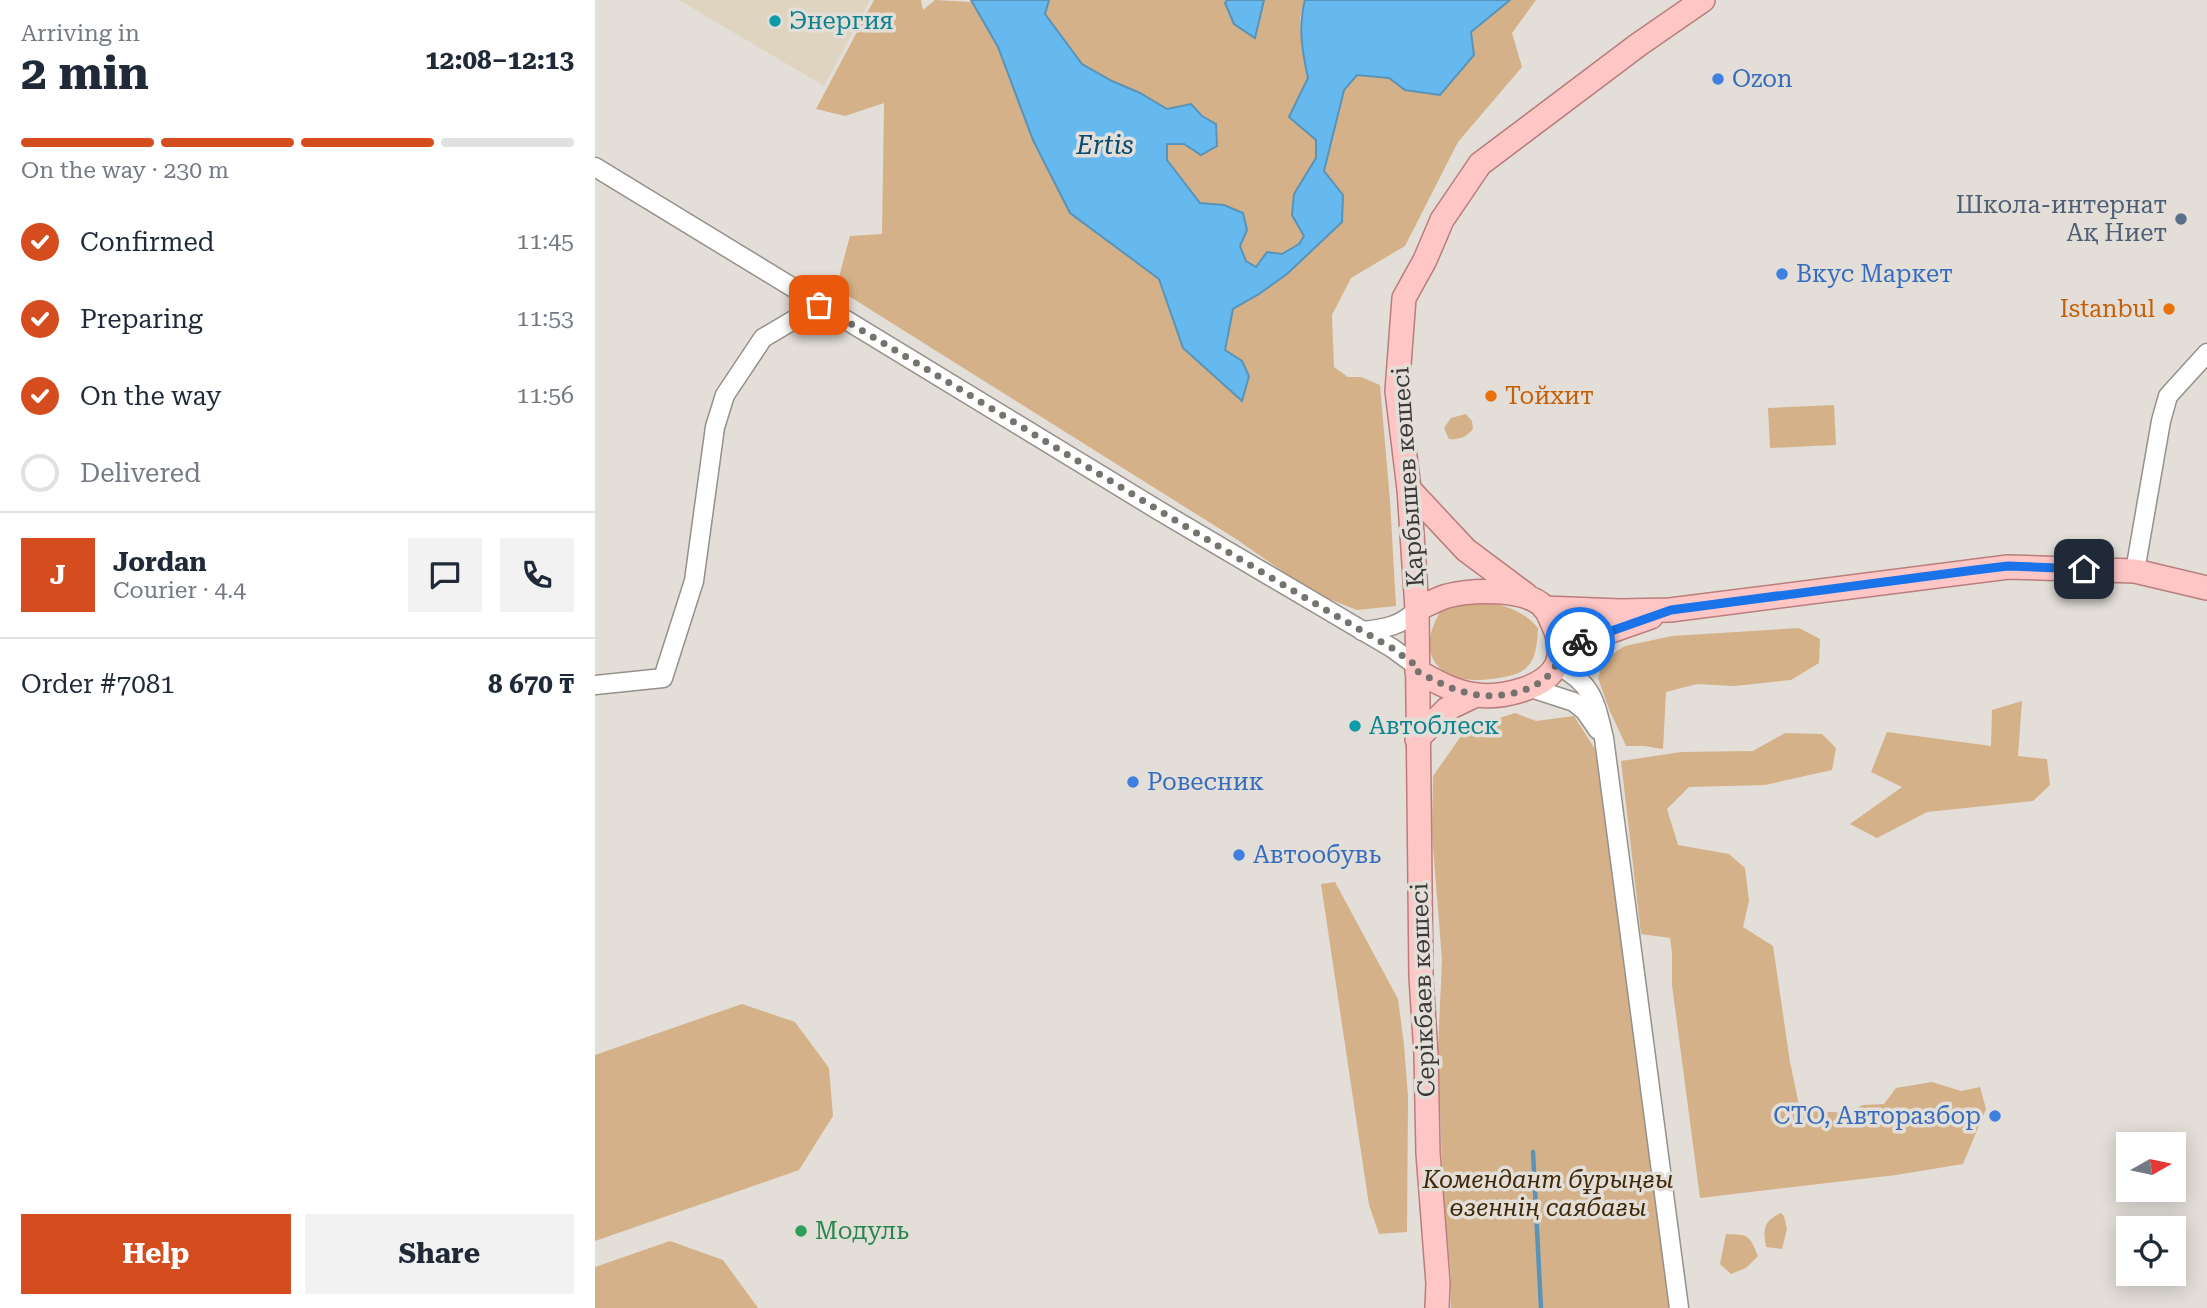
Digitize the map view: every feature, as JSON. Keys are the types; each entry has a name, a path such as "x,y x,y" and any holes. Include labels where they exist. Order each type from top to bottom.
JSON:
{"main road":[{"name":"Қарбышев көшесі","path":"1418,669 1409,489 1397,391 1404,298 1423,264 1442,220 1480,164 1703,0"},
{"path":"1409,489 1466,550 1537,603 1555,628 1558,657 1548,676 1531,688 1503,694 1476,695 1438,683 1418,669"},
{"path":"1417,609 1446,597 1472,592 1497,592 1537,603 1620,611 1671,610 2008,566 2135,571 2207,588"},
{"path":"1558,657 1671,610"},
{"name":"Серікбаев көшесі","path":"1418,669 1421,977 1428,1153 1438,1283 1437,1308"},
{"path":"1417,739 1447,709 1476,695"}],"street":[{"path":"595,167 819,305 1392,648 1418,669"},
{"path":"595,685 663,678 694,581 715,428 725,395 763,338 819,305"},
{"path":"2135,571 2161,421 2168,396 2207,352"},
{"path":"1362,631 1389,627 1405,620 1417,609"},
{"path":"1558,657 1588,688 1597,708 1604,738 1679,1308"},
{"path":"1531,688 1574,702 1585,711 1604,738"}],"shaded area":[{"path":"679,0 870,0 824,86"}],"green space":[{"path":"874,0 921,0 923,10 935,0 973,2 998,47 1033,140 1070,213 1160,279 1183,348 1242,361 1225,350 1233,309 1261,293 1343,195 1324,171 1344,90 1357,75 1389,78 1405,90 1510,0 1536,0 1512,33 1522,67 1458,142 1405,246 1351,278 1332,315 1334,367 1348,377 1361,377 1380,385 1396,606 1357,610 1314,593 1236,539 836,288 850,236 882,234 884,103 845,116 816,109"},
{"path":"1049,0 1227,0 1225,3 1255,37 1264,0 1305,0 1300,17 1302,52 1308,78 1308,133 1316,140 1316,158 1292,215 1304,236 1299,244 1257,267 1246,261 1240,246 1246,230 1224,205 1200,203 1167,160 1166,143 1184,144 1201,155 1216,124 1202,116 1191,104 1167,109 1082,64 1045,14"},
{"path":"1834,405 1836,445 1770,448 1768,408"},
{"path":"1466,414 1472,421 1473,429 1463,437 1449,439 1444,428 1451,418"},
{"path":"1473,600 1516,611 1538,628 1531,663 1522,671 1499,678 1464,679 1448,674 1435,662 1431,654 1430,636 1442,608"},
{"path":"1799,628 1820,639 1819,663 1791,680 1734,686 1697,684 1666,692 1663,749 1626,746 1598,678 1604,659 1625,646 1672,636"},
{"path":"2022,701 2018,756 2047,759 2050,785 2033,801 1927,812 1877,838 1850,824 1902,787 1871,772 1887,732 1991,746 1992,710"},
{"name":"Комендант бұрыңғы өзеннің саябағы","path":"1515,713 1536,721 1574,716 1595,749 1669,1308 1451,1308 1451,1277 1443,1193 1438,1049 1442,960 1432,834 1433,776 1466,729"},
{"path":"1785,733 1822,734 1836,748 1832,770 1765,785 1689,787 1667,809 1678,845 1729,854 1745,868 1749,901 1743,927 1773,946 1800,1110 1847,1113 1863,1105 1884,1104 1896,1088 1932,1082 1961,1091 1980,1087 1986,1109 1963,1164 1896,1175 1700,1198 1672,985 1670,938 1641,934 1621,761 1681,752 1753,751"},
{"path":"1335,882 1398,999 1408,1097 1407,1232 1379,1234 1369,1205 1321,884"},
{"path":"742,1004 795,1022 829,1068 833,1116 799,1170 595,1241 595,1055"},
{"path":"1781,1213 1787,1229 1782,1249 1766,1247 1766,1226"},
{"path":"1726,1234 1747,1237 1758,1256 1746,1268 1731,1274 1720,1264"},
{"path":"670,1241 723,1260 758,1308 595,1308 595,1267"}],"water":[{"name":"Ertis","path":"971,0 1049,0 1045,14 1082,64 1167,109 1191,104 1202,116 1216,124 1217,146 1201,155 1184,144 1167,144 1167,160 1200,203 1224,205 1243,213 1247,230 1240,246 1246,261 1256,267 1267,252 1282,254 1299,244 1304,236 1292,215 1294,194 1316,158 1316,140 1289,117 1308,78 1302,39 1305,0 1510,0 1471,32 1474,55 1440,95 1405,90 1389,78 1357,75 1344,90 1324,171 1343,195 1342,222 1287,274 1233,309 1225,350 1242,361 1249,376 1242,401 1183,348 1159,279 1070,213 1033,140 998,47"},
{"path":"1227,0 1264,0 1255,38 1234,24 1225,3"}],"waterway":[{"path":"1533,1152 1541,1308"}],"way so far":[{"path":"819,305 1392,648 1418,667 1417,671 1438,683 1476,695 1503,694 1531,688 1548,676 1556,665 1560,649 1580,642"}],"place":[{"name":"Энергия","path":"775,21"},
{"name":"Ozon","path":"1718,79"},
{"name":"Школа-интернат Ақ Ниет","path":"2181,219"},
{"name":"Вкус Маркет","path":"1782,274"},
{"name":"Istanbul","path":"2169,309"},
{"name":"Тойхит","path":"1491,396"},
{"name":"Автоблеск","path":"1355,726"},
{"name":"Ровесник","path":"1133,782"},
{"name":"Автообувь","path":"1239,855"},
{"name":"СТО, Авторазбор","path":"1995,1116"},
{"name":"Модуль","path":"801,1231"}],"route":[{"path":"1580,642 1671,610 2008,566 2084,569"}]}
